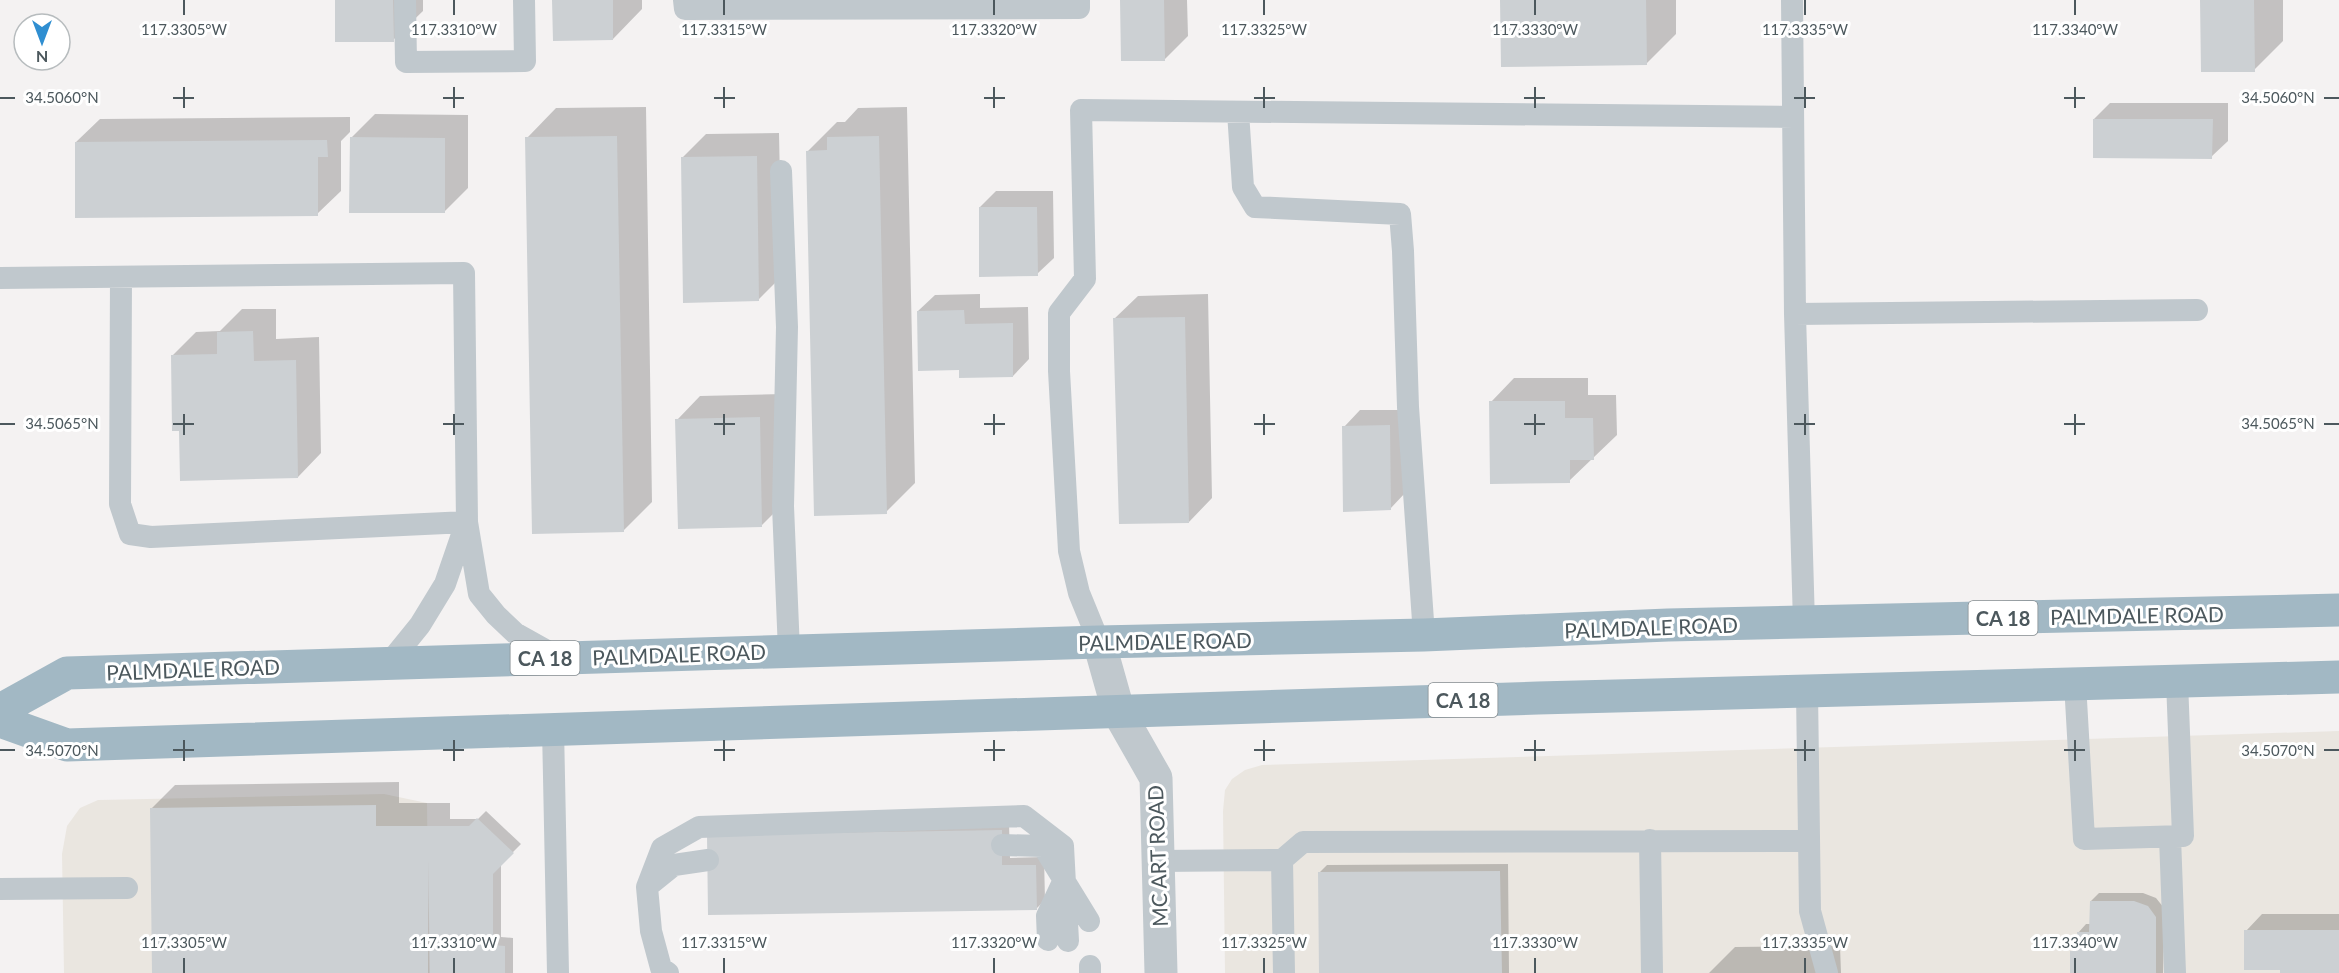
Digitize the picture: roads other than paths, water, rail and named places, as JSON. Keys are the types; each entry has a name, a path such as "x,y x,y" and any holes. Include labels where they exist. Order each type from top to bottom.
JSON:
{"highway":[{"name":"PALMDALE ROAD","path":"0,710 67,674 390,662 1424,635 1668,625 2339,610"},
{"name":"CA 18","path":"0,721 67,745 553,728 1119,713 1228,707 2339,677"}],"street":[{"name":"MC ART ROAD","path":"1099,642 1119,713 1156,778 1161,973"}],"lane":[{"path":"405,0 406,62 525,61 524,0"},
{"path":"684,0 685,9 720,9 1078,8 1078,0"},
{"path":"1792,0 1796,314 1804,622"},
{"path":"1099,642 1079,592 1069,551 1059,371 1059,313 1085,279 1081,110 1793,117"},
{"path":"1238,112 1243,187 1255,207 1400,214 1408,406 1424,635"},
{"path":"781,171 787,327 783,506 789,651"},
{"path":"0,278 464,273 467,522 479,594 515,633 559,658"},
{"path":"121,277 120,504 130,534 151,537 467,522"},
{"path":"1796,314 2197,310"},
{"path":"390,662 420,625 445,584 467,522"},
{"path":"2175,973 2177,681"},
{"path":"2075,683 2084,838 2177,836"},
{"path":"1807,691 1809,911 1827,973"},
{"path":"553,728 558,973"},
{"path":"668,973 661,968 651,931 647,887 662,848 699,827 1024,816 1063,846 1064,878 1047,916 1058,941"},
{"path":"1650,840 1652,973"},
{"path":"1158,861 1282,860 1303,843 1809,840"},
{"path":"1002,845 1043,846 1089,921"},
{"path":"647,887 674,865 708,860"},
{"path":"1282,860 1284,973"},
{"path":"0,889 127,888"}]}
